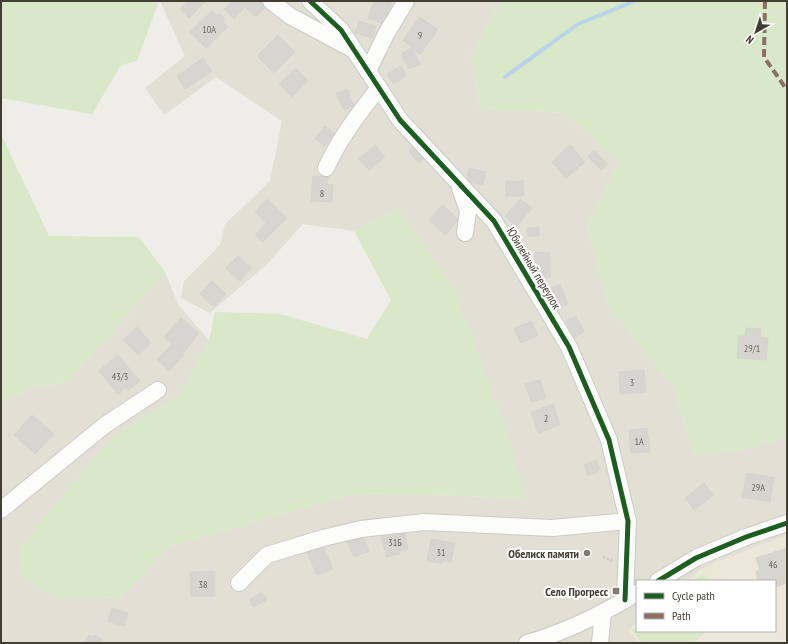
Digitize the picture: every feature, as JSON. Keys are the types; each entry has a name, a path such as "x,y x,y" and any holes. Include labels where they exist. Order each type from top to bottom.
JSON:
{"street":[{"name":"Юбилейный переулок","path":"271,1 290,16 355,51"},
{"name":"Юбилейный переулок","path":"310,1 341,30 400,120 494,221 569,347 609,440 628,521 631,597"},
{"path":"368,71 386,34 406,1"},
{"path":"326,168 335,148 350,124 379,88"},
{"path":"458,182 468,211 466,233"},
{"path":"1,510 105,425 158,390"},
{"path":"239,583 267,555 323,538 361,529 424,522 552,528 628,521"},
{"path":"660,580 696,558 746,537 787,523"},
{"path":"527,643 552,636 631,597"},
{"path":"600,643 603,612"}],"shaded area":[{"path":"160,1 500,1 471,56 480,108 565,113 619,161 587,227 609,306 673,386 694,455 745,449 787,437 787,643 1,643 1,405 3,402 34,386 67,383 165,272 179,306 209,340 180,395 111,438 98,597 120,598 167,547 356,493 524,498 398,209 354,231 303,224 267,264 210,313 181,298 184,281 220,245 225,224 270,181 282,121 216,77 164,115 145,88 185,56"},
{"path":"787,535 787,643 639,643 628,630 636,623 636,632 776,632 776,580 688,580 700,570 718,561"}],"green space":[{"path":"1,1 159,1 137,61 121,65 92,114 1,98"},
{"path":"500,1 787,1 787,437 745,449 694,455 673,386 609,306 587,227 619,161 565,113 480,108 471,56"},
{"path":"1,134 49,236 139,237 165,272 67,383 34,386 3,402 1,405"},
{"path":"398,209 454,288 509,437 524,498 356,493 167,547 120,598 57,597 22,578 19,549 111,438 180,395 209,340 215,312 280,314 367,339 391,300 354,231"},
{"path":"703,573 709,580 694,580"},
{"path":"636,628 636,632 706,632 693,643 642,643 632,631"}],"building":[{"path":"188,1 206,1 189,18 180,9"},
{"path":"232,1 260,1 266,7 256,17 245,7 234,19 224,9"},
{"path":"374,1 392,2 384,24 368,18"},
{"path":"212,11 217,16 219,13 225,19 223,22 228,27 206,48 190,32"},
{"path":"420,17 438,30 420,54 403,40"},
{"path":"359,21 376,26 372,38 355,33"},
{"path":"278,35 295,52 274,73 257,56"},
{"path":"412,48 420,64 409,69 401,54"},
{"path":"203,58 212,71 185,89 177,76"},
{"path":"401,66 406,76 393,84 387,74"},
{"path":"296,68 308,81 292,97 279,84"},
{"path":"347,89 354,106 344,110 336,94"},
{"path":"325,126 335,134 324,146 315,138"},
{"path":"415,144 426,156 419,163 409,152"},
{"path":"375,145 385,157 369,170 359,159"},
{"path":"570,145 585,162 566,178 552,162"},
{"path":"594,150 608,164 601,170 588,157"},
{"path":"469,168 486,172 483,185 466,181"},
{"path":"313,176 328,177 327,184 333,185 332,202 311,201"},
{"path":"506,181 523,181 524,196 506,196"},
{"path":"267,199 287,218 263,242 255,235 266,223 255,212"},
{"path":"520,199 532,208 517,226 505,216"},
{"path":"442,205 459,219 446,235 429,220"},
{"path":"539,227 539,236 528,236 527,228"},
{"path":"535,252 550,253 550,277 535,276"},
{"path":"238,256 251,268 240,281 226,268"},
{"path":"212,281 226,294 214,307 200,294"},
{"path":"560,284 568,304 550,311 542,291"},
{"path":"576,316 584,332 574,338 566,321"},
{"path":"181,318 199,333 183,353 164,337"},
{"path":"531,321 538,335 521,343 514,329"},
{"path":"137,327 151,343 138,355 123,340"},
{"path":"746,328 761,329 760,337 768,338 766,360 737,358 739,336 745,336"},
{"path":"172,344 184,356 169,371 157,359"},
{"path":"118,355 140,381 129,390 126,387 118,394 99,371"},
{"path":"644,370 646,392 620,394 619,372"},
{"path":"540,380 546,398 531,402 525,384"},
{"path":"553,404 560,425 538,433 531,412"},
{"path":"32,415 54,434 35,454 14,435"},
{"path":"647,428 650,452 631,453 629,430"},
{"path":"596,460 600,470 588,476 584,465"},
{"path":"747,473 774,478 770,502 742,497"},
{"path":"704,483 713,495 694,510 685,498"},
{"path":"404,530 408,549 400,551 400,554 386,557 381,535"},
{"path":"362,534 369,551 354,557 347,541"},
{"path":"431,539 455,543 451,562 443,561 442,564 427,561"},
{"path":"322,543 333,569 317,575 306,550"},
{"path":"787,548 787,583 776,587 776,580 758,580 756,572 760,570 756,558"},
{"path":"215,571 215,596 191,596 190,572"},
{"path":"262,592 267,600 253,607 249,599"},
{"path":"112,608 128,613 124,626 108,621"},
{"path":"89,635 93,637 95,635 103,639 101,643 84,643"}],"waterway":[{"path":"505,77 578,24 635,1"}],"marked path":[{"path":"765,1 764,57 787,90"}],"cycle path":[{"path":"310,1 341,30 400,120 494,221 569,347 609,440 628,521 625,600"},
{"path":"660,580 696,558 746,537 787,523"}],"place":[{"name":"Обелиск памяти","path":"587,553"},
{"name":"Село Прогресс","path":"616,591"}]}
